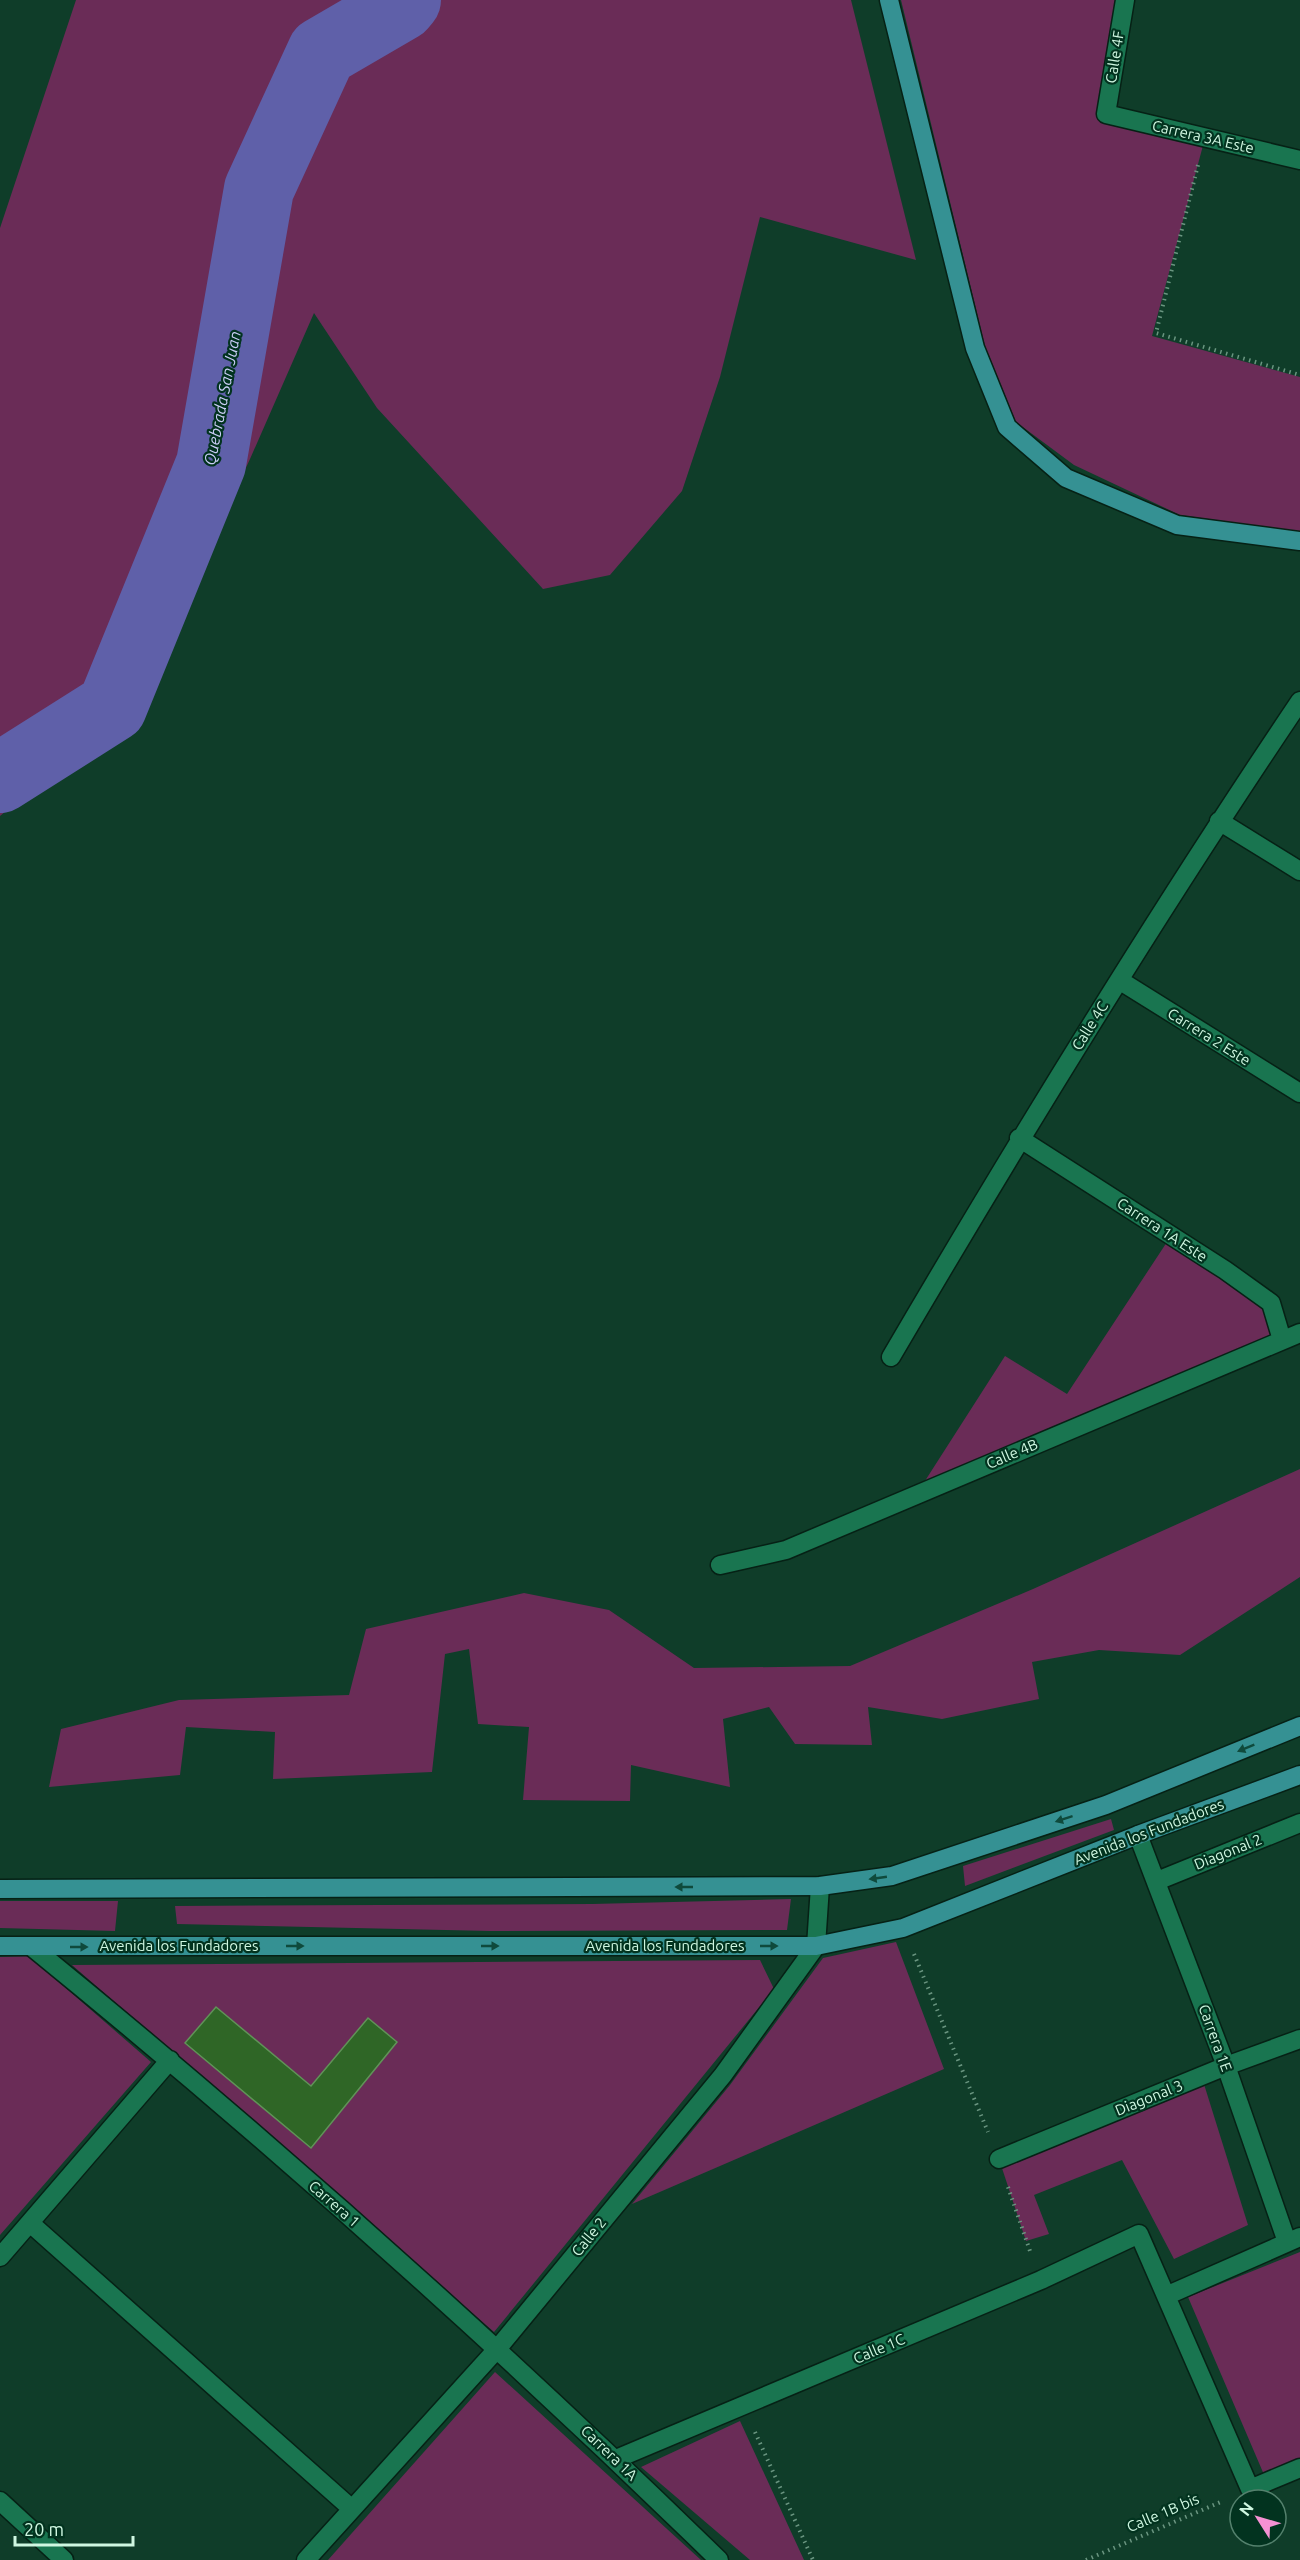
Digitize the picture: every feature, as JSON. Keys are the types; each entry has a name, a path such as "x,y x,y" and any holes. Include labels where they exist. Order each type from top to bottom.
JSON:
{"main road":[{"path":"889,0 975,348 1007,427 1066,478 1177,525 1300,541"},
{"path":"0,1889 820,1886 892,1876 1106,1805 1300,1726"},
{"name":"Avenida los Fundadores","path":"0,1946 816,1946 903,1928 1138,1835 1300,1775"}],"street":[{"name":"Calle 4F","path":"1106,114 1125,0"},
{"name":"Carrera 3A Este","path":"1106,114 1300,160"},
{"name":"Calle 4C","path":"891,1357 1019,1138 1219,821 1300,701"},
{"path":"1219,821 1300,871"},
{"name":"Carrera 2 Este","path":"1119,980 1300,1093"},
{"name":"Carrera 1A Este","path":"1019,1138 1225,1270 1271,1303 1282,1340"},
{"name":"Calle 4B","path":"720,1565 786,1550 1300,1333"},
{"name":"Diagonal 2","path":"1157,1881 1300,1823"},
{"name":"Carrera 1E","path":"1138,1835 1294,2240"},
{"path":"816,1946 820,1886"},
{"name":"Calle 2","path":"306,2560 498,2348 723,2074 816,1946"},
{"name":"Carrera 1","path":"32,1947 170,2060 498,2348"},
{"name":"Diagonal 3","path":"999,2159 1226,2066 1300,2039"},
{"path":"0,2257 170,2060"},
{"path":"30,2223 352,2509"},
{"name":"Calle 1C","path":"616,2459 1041,2280 1140,2234 1168,2295"},
{"path":"1250,2488 1168,2295 1294,2240"},
{"name":"Carrera 1A","path":"498,2348 719,2560"},
{"path":"1252,2488 1300,2468"},
{"path":"0,2501 64,2560"}],"path":[{"path":"1205,138 1156,333 1300,375"},
{"path":"903,1928 999,2159 1041,2280"},
{"path":"744,2407 813,2560"},
{"name":"Calle 1B bis","path":"1086,2560 1228,2499"}],"shaded area":[{"path":"76,0 851,0 916,260 760,217 720,377 682,491 610,575 543,589 377,408 314,313 250,459 138,700 0,816 0,228"},
{"path":"901,0 1118,0 1099,115 1205,138 1152,336 1300,377 1300,532 1180,515 1074,465 1016,422 985,346"},
{"path":"1167,1242 1264,1305 1274,1338 923,1484 1005,1356 1067,1394"},
{"path":"1300,1469 1300,1577 1180,1655 1099,1650 1032,1662 1039,1699 942,1719 868,1707 872,1745 795,1744 769,1707 723,1719 730,1787 631,1765 630,1801 523,1800 529,1727 478,1724 469,1649 445,1654 432,1772 273,1779 275,1732 186,1727 180,1775 49,1787 61,1729 179,1700 349,1695 366,1629 524,1593 609,1610 694,1668 850,1666 1033,1589"},
{"path":"1111,1819 1114,1830 965,1886 963,1866"},
{"path":"791,1899 787,1930 490,1931 177,1924 175,1906 592,1904"},
{"path":"0,1901 118,1901 115,1931 0,1928"},
{"path":"896,1942 944,2069 632,2204 730,2085 823,1958"},
{"path":"29,1956 151,2062 0,2235 0,1957"},
{"path":"760,1960 774,1989 494,2332 72,1965"},
{"path":"1203,2081 1248,2225 1174,2259 1122,2160 1034,2195 1049,2234 1026,2241 999,2159"},
{"path":"1300,2252 1300,2463 1265,2477 1188,2297"},
{"path":"495,2372 701,2560 328,2560"},
{"path":"740,2421 804,2560 750,2560 641,2467"}],"building":[{"path":"216,2007 311,2086 368,2018 397,2042 311,2148 185,2043"}],"waterway":[{"name":"Quebrada San Juan","path":"0,778 112,707 211,464 259,189 322,52 401,6 406,0"}]}
